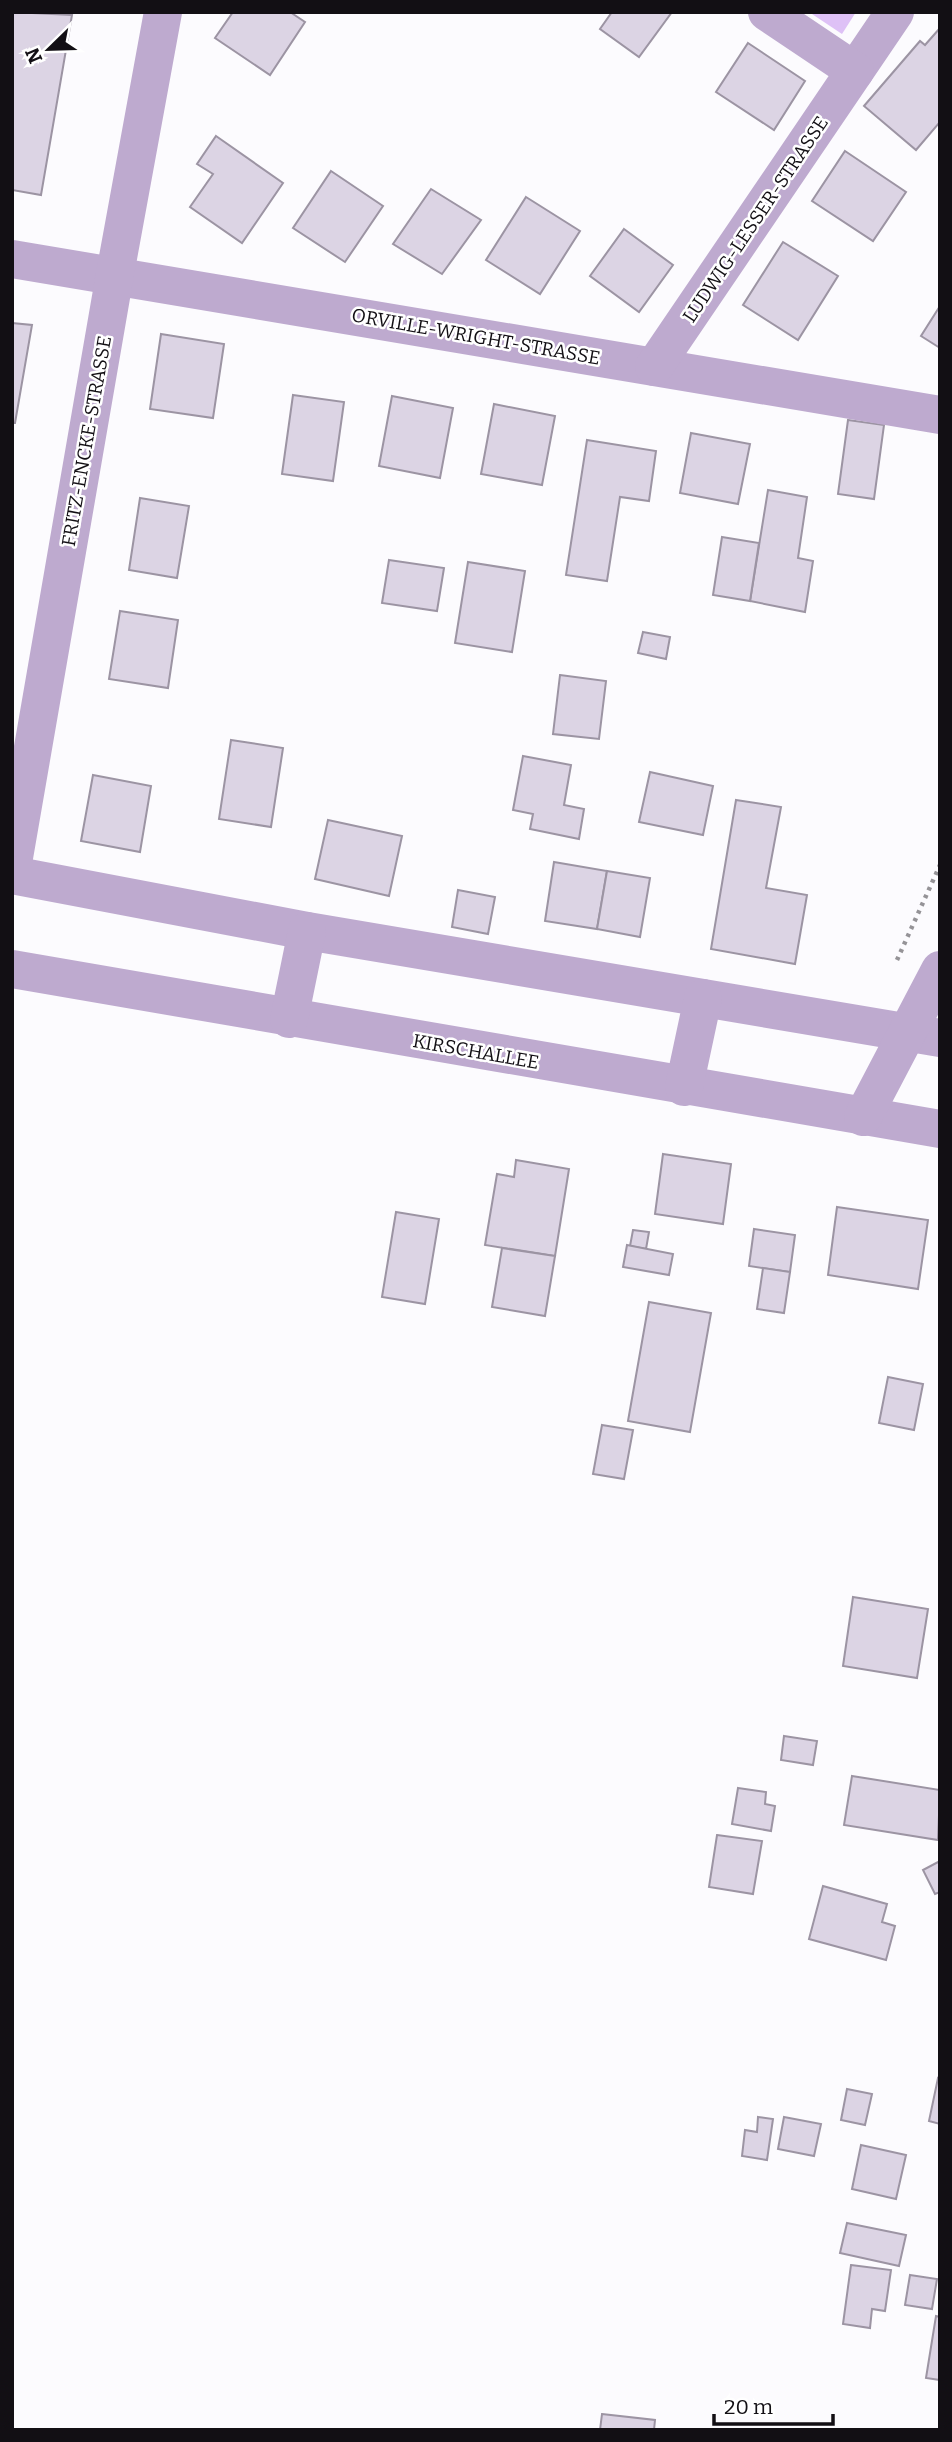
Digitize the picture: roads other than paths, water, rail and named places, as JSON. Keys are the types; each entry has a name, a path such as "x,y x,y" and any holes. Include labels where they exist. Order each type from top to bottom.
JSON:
{"street":[{"name":"FRITZ-ENCKE-STRASSE","path":"12,869 163,12"},
{"path":"767,12 855,71"},
{"name":"LUDWIG-LESSER-STRASSE","path":"654,367 895,12"},
{"name":"ORVILLE-WRIGHT-STRASSE","path":"12,259 115,274 940,415"},
{"path":"12,875 307,931 923,1036"},
{"path":"289,1019 307,931"},
{"name":"KIRSCHALLEE","path":"12,969 289,1019 940,1129"},
{"path":"863,1117 923,1036 940,970"},
{"path":"684,1087 703,998"}]}
